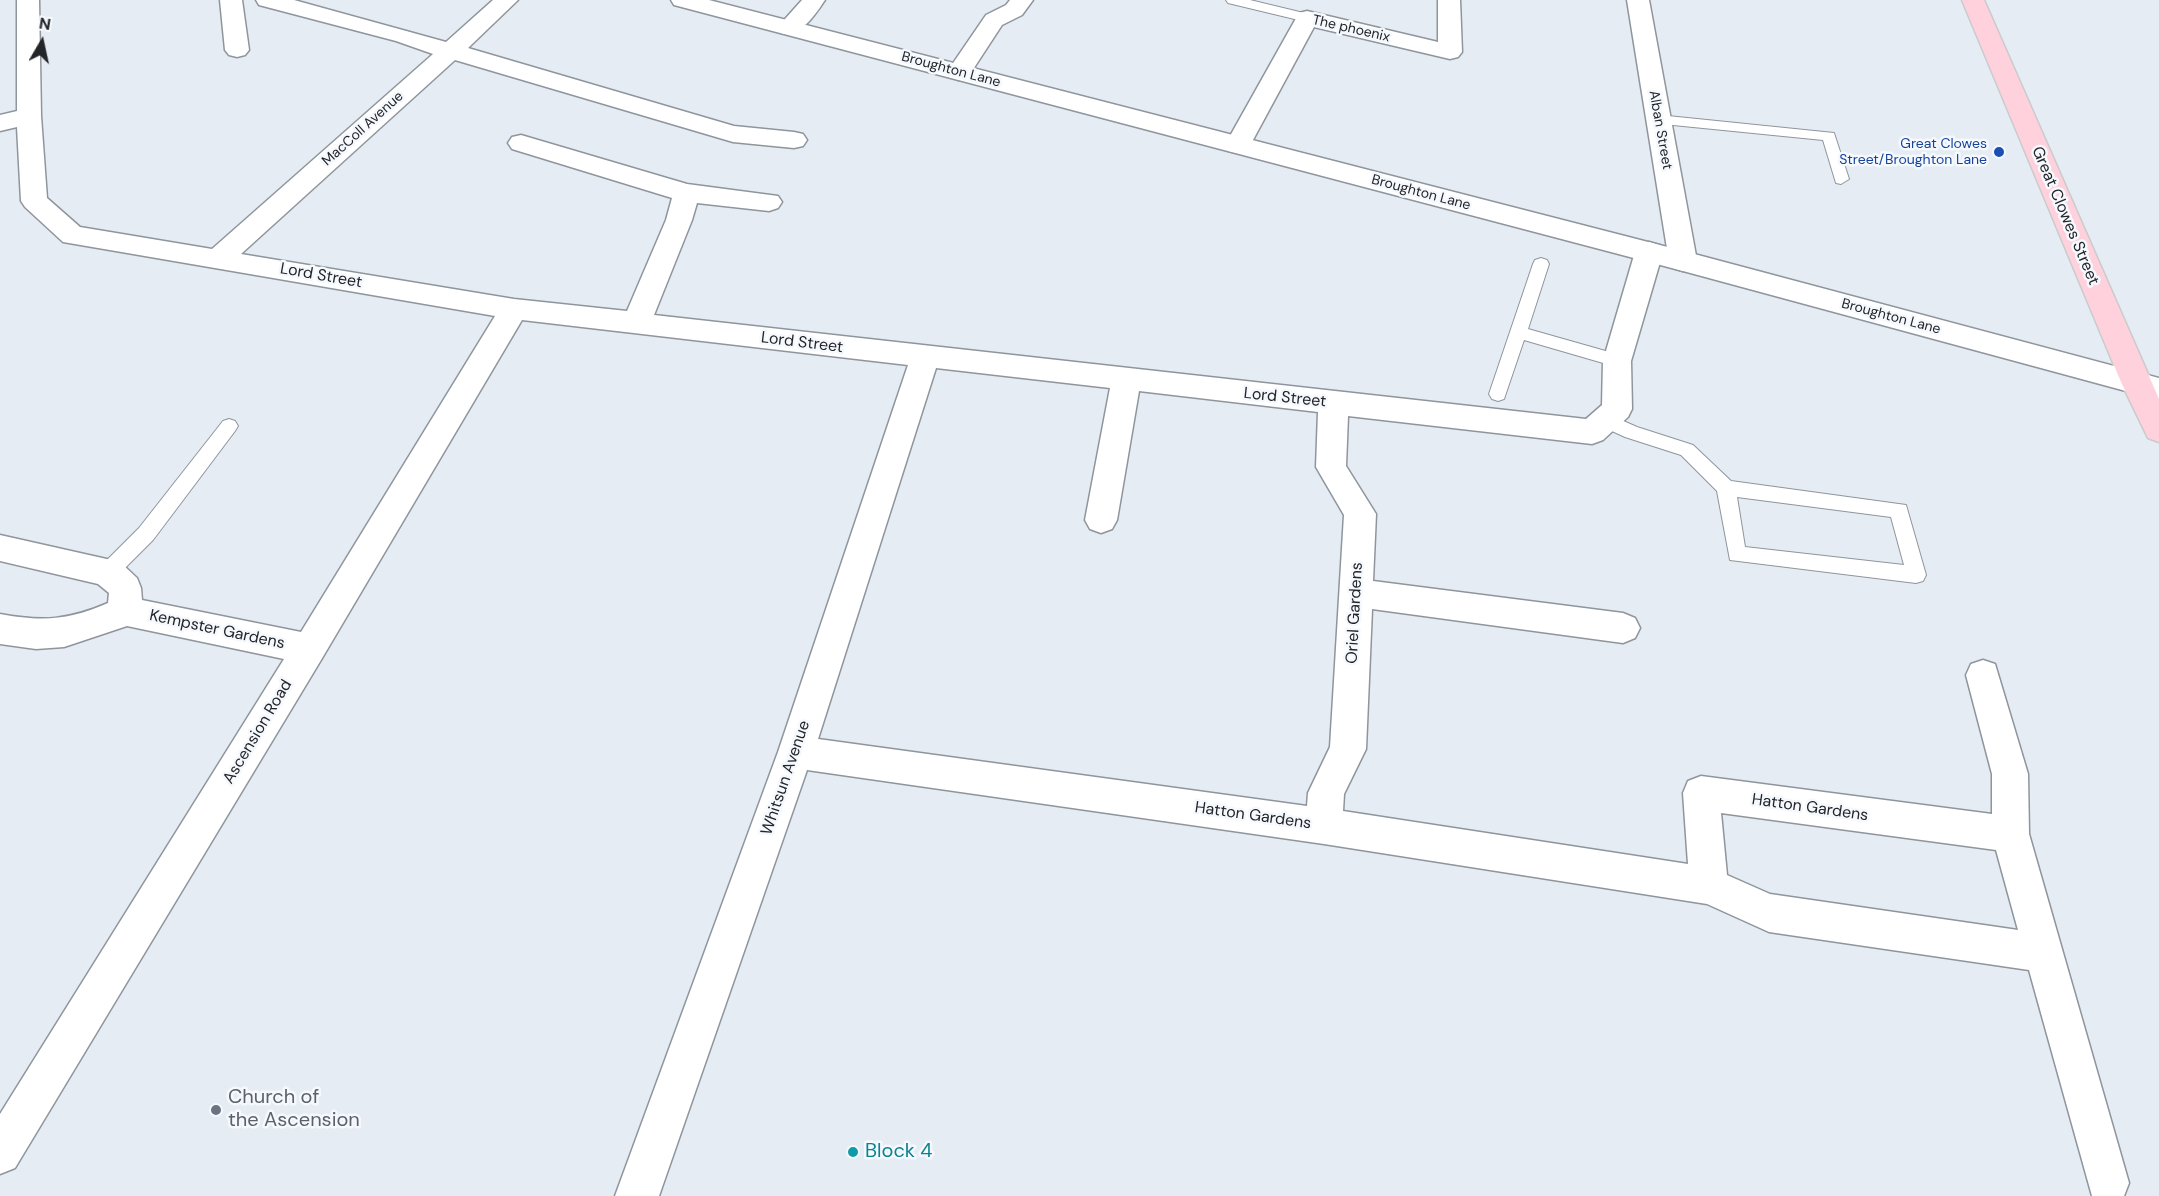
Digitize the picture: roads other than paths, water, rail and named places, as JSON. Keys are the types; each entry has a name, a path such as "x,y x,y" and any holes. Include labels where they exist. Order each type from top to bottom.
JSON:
{"main road":[{"name":"Great Clowes Street","path":"1973,0 2147,385 2159,430"}],"street":[{"name":"Lord Street","path":"28,0 29,116 34,201 72,235 513,309 636,324 1592,432 1605,420"},
{"path":"231,0 237,50"},
{"path":"267,0 483,58 733,134 794,140"},
{"name":"MacColl Avenue","path":"219,258 507,0"},
{"name":"Broughton Lane","path":"682,0 1649,252 2147,385"},
{"path":"789,28 814,0"},
{"path":"959,72 994,20 1014,10 1022,0"},
{"name":"The phoenix","path":"1238,145 1306,18 1450,52 1449,0"},
{"name":"Alban Street","path":"1638,0 1683,261"},
{"path":"0,123 29,116"},
{"path":"521,143 686,193 769,202"},
{"path":"636,324 679,220 686,193"},
{"path":"1605,420 1617,409 1617,362 1649,252"},
{"name":"Ascension Road","path":"0,1153 309,649 513,309"},
{"name":"Whitsun Avenue","path":"637,1196 796,752 925,357"},
{"path":"1101,520 1126,380"},
{"name":"Oriel Gardens","path":"1324,826 1326,793 1348,749 1360,514 1331,467 1333,404"},
{"path":"0,548 108,572 125,588 125,611 83,630 54,636 0,629"},
{"path":"1357,593 1623,628"},
{"name":"Kempster Gardens","path":"125,611 309,649"},
{"path":"1983,675 2010,774 2010,834 2108,1184"},
{"name":"Hatton Gardens","path":"796,752 1324,826 1709,886 1770,913 2043,953"},
{"name":"Hatton Gardens","path":"1709,886 1701,793 2010,834"}],"lane":[{"path":"1233,0 1306,18"},
{"path":"1658,120 1829,136 1840,179"},
{"path":"1498,394 1540,264"},
{"path":"1518,332 1617,362"},
{"path":"1605,420 1631,432 1687,450 1726,488 1737,554 1917,576 1899,510 1726,488"},
{"path":"108,572 146,534 229,426"}],"place":[{"name":"Great Clowes Street/Broughton Lane","path":"1999,152"},
{"name":"Church of the Ascension","path":"216,1110"},
{"name":"Block 4","path":"853,1152"}]}
